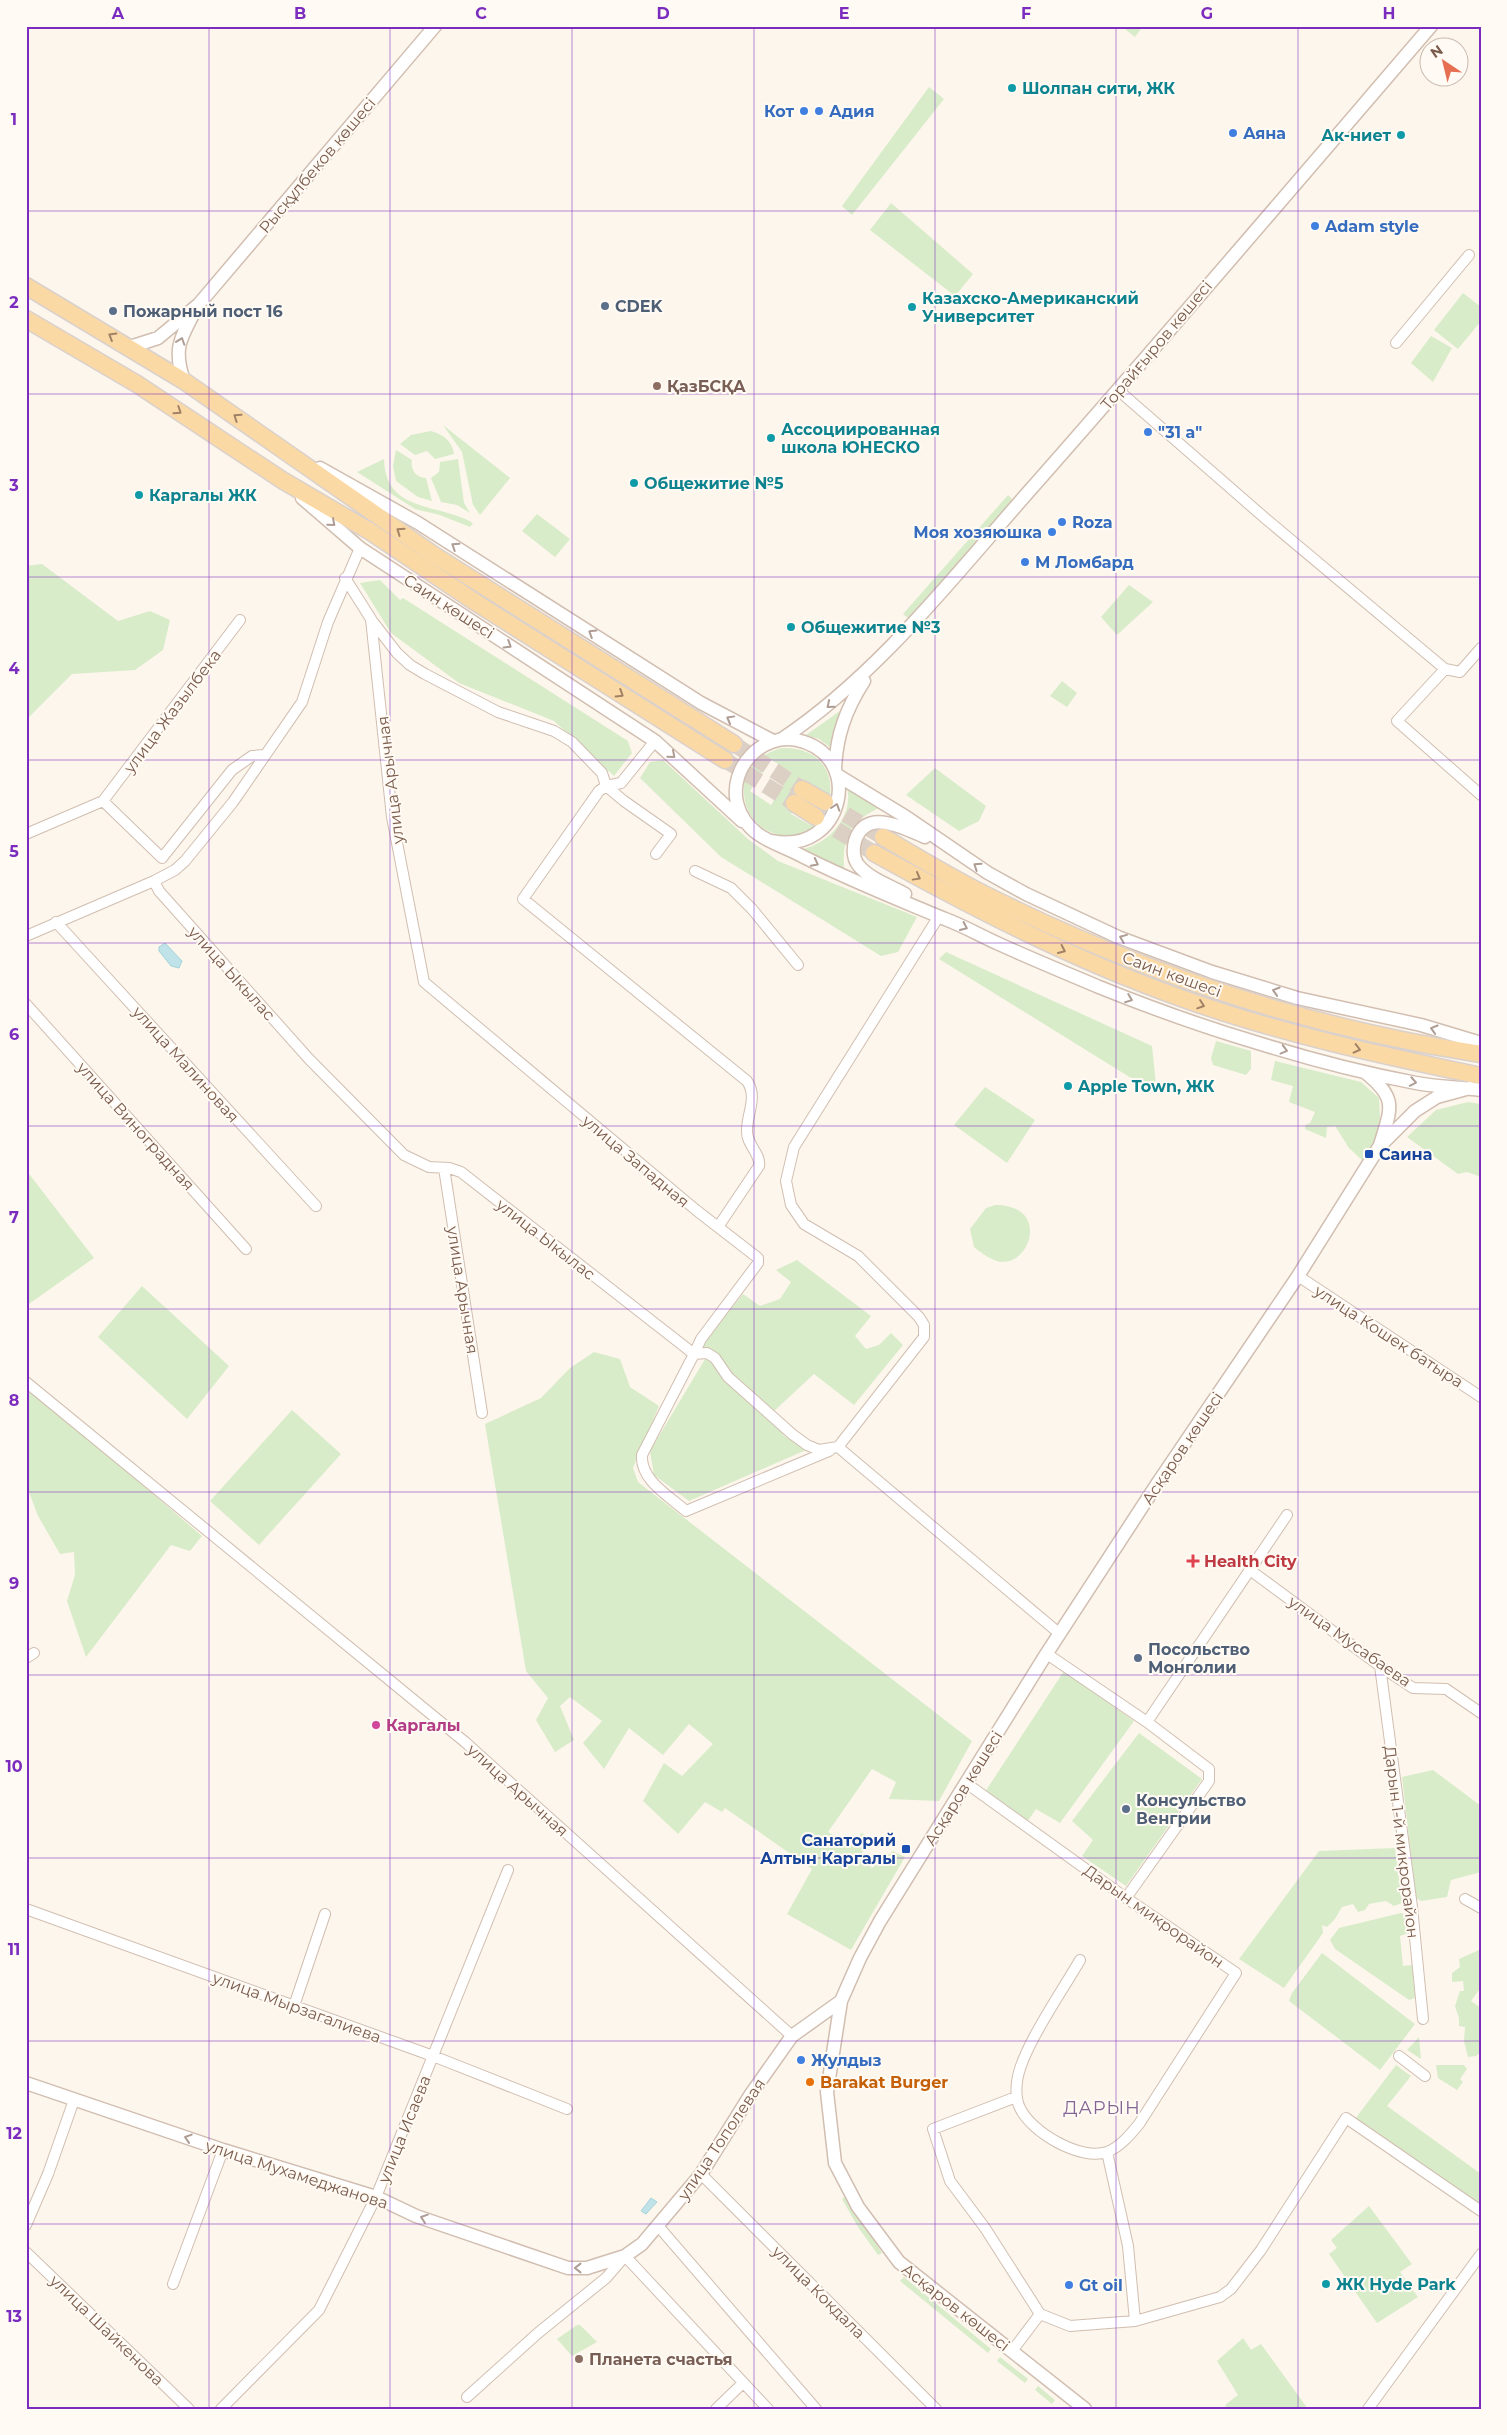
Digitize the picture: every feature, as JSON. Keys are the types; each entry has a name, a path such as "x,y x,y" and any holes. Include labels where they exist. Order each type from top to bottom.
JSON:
{"main road":[{"path":"26,286 184,381 434,555 734,744"},
{"name":"Саин көшесі","path":"26,320 137,384 282,480"},
{"path":"282,480 371,532 475,602 725,760"},
{"path":"816,817 798,796 825,802"},
{"name":"Саин көшесі","path":"883,837 992,898 1077,938 1154,970 1282,1012 1403,1041 1481,1054"},
{"name":"Саин көшесі","path":"874,853 982,912 1106,969 1182,999 1254,1022 1397,1059 1481,1076"}],"street":[{"name":"Рысқұлбеков көшесі","path":"199,304 435,26"},
{"name":"Торайғыров көшесі","path":"878,660 1118,390 1431,26"},
{"path":"1396,343 1469,255"},
{"path":"130,347 158,338 199,304"},
{"path":"184,381 177,353 180,339 199,304"},
{"path":"1118,390 1266,519 1445,669 1460,672 1481,648"},
{"path":"277,445 418,523 701,703 778,740 800,741 816,748 828,759 836,773 956,852 1026,894 1080,920 1169,957 1297,998 1421,1025 1481,1043"},
{"name":"Саин көшесі","path":"282,480 360,548 655,740 687,768 724,805 756,832"},
{"path":"26,936 154,881 175,870 185,861 233,802 302,702 345,578 360,548"},
{"name":"улица Арычная","path":"345,578 371,619 392,817 422,977 427,986"},
{"path":"371,619 397,653 410,665 498,712 554,731 572,742 602,773 606,786 671,834 656,854"},
{"name":"улица Жазылбека","path":"26,834 103,801 240,620"},
{"path":"878,660 830,706 778,740 762,746 745,762 736,784 739,811 743,819 756,832 824,868 1101,988 1202,1026 1365,1072 1418,1083 1475,1089"},
{"path":"772,841 791,843 800,841 818,833 827,824 838,801 835,757 843,717 850,702 878,660"},
{"path":"1445,669 1397,722 1481,795"},
{"path":"655,740 621,782 606,786 600,791 524,899 694,1036 747,1080 751,1086 753,1095 747,1138 758,1157 759,1166 718,1227"},
{"path":"103,801 162,858 232,770 252,756 265,755"},
{"path":"938,916 906,894 868,874 859,867 855,860 854,848 856,838 868,825 878,821 888,822 956,852"},
{"path":"695,871 731,888 752,909 798,965"},
{"name":"улица Ыкылас","path":"154,881 159,891 302,1052 389,1142 404,1155 416,1162 429,1167 461,1172 694,1354"},
{"path":"938,916 794,1147 786,1181 791,1205 804,1224 858,1256 919,1317 924,1326 924,1337 838,1447 686,1511 645,1474 641,1465 642,1456 694,1354 707,1353 715,1358 728,1377 792,1434 807,1445 819,1450 838,1447 1060,1634"},
{"name":"улица Малиновая","path":"56,922 316,1206"},
{"name":"улица Западная","path":"427,986 758,1258 758,1263 701,1339 694,1354"},
{"name":"улица Виноградная","path":"26,1004 246,1249"},
{"path":"1365,1072 1382,1085 1387,1093 1389,1102 1389,1112 1379,1147"},
{"path":"1379,1147 1415,1111 1436,1097 1475,1089"},
{"name":"Асқаров көшесі","path":"1085,2409 899,2262 858,2206 835,2163 827,2092 840,2001 880,1921 1046,1654 1298,1276 1379,1147"},
{"name":"улица Арычная","path":"444,1168 482,1413"},
{"name":"улица Кошек батыра","path":"1298,1276 1481,1397"},
{"name":"улица Арычная","path":"26,1382 465,1742 792,2036"},
{"path":"1146,1722 1287,1515"},
{"name":"улица Мусабаева","path":"1250,1570 1380,1666 1413,1688 1446,1689 1481,1713"},
{"path":"1046,1654 1146,1722 1209,1769 1209,1781 1126,1898"},
{"name":"Дарын 1-й микрорайон","path":"1380,1666 1412,1907 1423,2019"},
{"name":"Дарын микрорайон","path":"966,1783 1126,1898 1236,1973 1138,2124 1120,2145 1107,2152"},
{"name":"улица Исаева","path":"222,2409 318,2310 376,2197 508,1870"},
{"path":"1465,1899 1481,1908"},
{"name":"улица Мырзагалиева","path":"26,1909 433,2056 567,2109"},
{"path":"294,2006 325,1914"},
{"path":"1080,1960 1021,2061 1016,2097 1020,2108 1029,2121 1044,2134 1064,2146 1081,2151 1095,2154 1107,2152 1128,2246 1135,2321"},
{"name":"улица Тополевая","path":"467,2397 538,2333 606,2278 625,2256 642,2244 701,2174 751,2094 792,2036 840,2001"},
{"path":"1399,2056 1426,2076"},
{"name":"улица Мухамеджанова","path":"26,2083 223,2150 376,2197 416,2216 568,2268 587,2268 625,2256"},
{"path":"1016,2097 933,2129 950,2181 985,2228 1040,2314 1070,2326 1135,2321 1220,2296 1231,2289 1260,2250 1346,2118 1481,2211"},
{"path":"26,2225 48,2174 74,2100"},
{"path":"173,2284 223,2150"},
{"name":"улица Кокдала","path":"701,2174 936,2409"},
{"path":"658,2227 816,2409"},
{"name":"улица Шайкенова","path":"26,2252 189,2409"},
{"path":"1368,2409 1481,2254"},
{"path":"625,2256 768,2409"},
{"path":"1012,2351 1040,2314"},
{"path":"716,2409 743,2383"}],"green space":[{"path":"1121,26 1143,26 1135,37"},
{"path":"929,87 944,99 852,215 842,206"},
{"path":"891,203 973,274 955,296 870,230"},
{"path":"1463,293 1481,307 1481,321 1458,349 1434,330"},
{"path":"1431,336 1452,348 1433,382 1411,363"},
{"path":"443,425 510,478 480,515 473,505 462,452"},
{"path":"431,431 439,434 449,442 454,454 435,459 427,451 415,455 400,444 411,435"},
{"path":"396,450 412,460 412,467 417,475 426,478 432,501 418,497 396,481 393,466"},
{"path":"384,459 387,476 394,489 404,498 416,504 473,523 470,527 440,515 415,509 357,472"},
{"path":"458,459 464,503 470,513 457,505 441,502 431,478 439,472 440,462"},
{"path":"1008,495 1014,501 908,618 903,614"},
{"path":"537,514 570,539 555,557 522,531"},
{"path":"42,564 118,621 150,611 170,620 163,650 135,670 72,674 26,720 26,566"},
{"path":"380,580 400,600 403,598 628,741 632,753 614,776 554,721 459,683 391,633 360,583"},
{"path":"1129,585 1153,602 1117,635 1101,617"},
{"path":"1062,681 1077,693 1067,707 1050,696"},
{"path":"840,711 835,730 834,750 819,739 806,735"},
{"path":"781,748 807,752 823,764 830,781 829,800 822,818 809,831 790,836 768,831 758,825 748,811 744,785 749,770 759,759","holes":["770,759 791,772 771,805 750,791","809,784 828,796 810,825 791,814"]},
{"path":"663,760 748,839 778,861 917,917 898,952 881,956 721,857 640,778 650,762"},
{"path":"935,768 986,806 979,821 959,831 906,795"},
{"path":"846,784 879,808 860,819 849,832 846,839 844,870 803,849 823,840 839,825 847,806"},
{"path":"946,952 1152,1046 1157,1094 939,959"},
{"path":"1216,1041 1251,1051 1251,1069 1246,1075 1213,1065 1211,1058"},
{"path":"1275,1061 1361,1082 1379,1098 1379,1132 1370,1154 1364,1162 1349,1148 1335,1126 1327,1127 1326,1138 1305,1129 1305,1125 1310,1123 1315,1112 1289,1102 1293,1086 1271,1080"},
{"path":"985,1087 1035,1120 1007,1163 954,1125"},
{"path":"1468,1102 1481,1104 1481,1177 1467,1172 1458,1174 1407,1137 1436,1110"},
{"path":"26,1170 94,1258 26,1306"},
{"path":"995,1205 1013,1208 1025,1216 1030,1226 1029,1238 1025,1249 1017,1257 1006,1262 994,1260 974,1247 970,1229 986,1208"},
{"path":"797,1260 871,1316 855,1336 866,1349 879,1345 891,1333 903,1345 854,1405 814,1374 773,1412 787,1427 783,1435 806,1450 689,1501 654,1475 650,1451 705,1359 703,1343 743,1294 760,1306 780,1299 791,1282 776,1270"},
{"path":"142,1286 229,1366 187,1419 98,1337"},
{"path":"594,1352 620,1359 630,1387 659,1406 633,1468 638,1482 972,1741 939,1801 889,1799 896,1782 872,1769 828,1832 849,1844 862,1833 867,1837 861,1857 872,1868 893,1851 905,1857 851,1950 787,1914 812,1869 725,1808 722,1812 705,1802 678,1834 643,1801 664,1763 682,1776 713,1744 689,1724 663,1755 629,1728 604,1769 583,1743 602,1721 570,1697 560,1706 574,1740 555,1752 536,1720 548,1698 526,1671 485,1424 541,1398 570,1368"},
{"path":"26,1385 202,1536 190,1551 171,1545 86,1657 67,1601 75,1575 74,1552 60,1554 38,1516 26,1484"},
{"path":"292,1410 341,1454 259,1545 210,1501"},
{"path":"1064,1671 1134,1721 1060,1823 1036,1809 1027,1822 985,1792"},
{"path":"1139,1733 1202,1779 1126,1886 1082,1856 1093,1840 1072,1821"},
{"path":"1433,1770 1481,1806 1481,1872 1451,1880 1447,1897 1421,1901 1416,1898 1402,1777"},
{"path":"1395,1848 1402,1903 1394,1906 1386,1901 1369,1904 1365,1910 1358,1912 1353,1904 1342,1907 1335,1919 1327,1927 1322,1925 1323,1933 1284,1988 1239,1959 1319,1851"},
{"path":"1401,1913 1407,1915 1409,1933 1400,1936 1403,1966 1412,1965 1415,1998 1409,2000 1335,1949 1330,1940 1339,1928"},
{"path":"1481,1949 1481,1987 1471,2001 1481,2008 1481,2052 1476,2056 1468,2057 1464,2041 1465,2027 1459,2026 1459,2018 1455,2006 1460,1991 1464,1991 1463,1981 1452,1982 1452,1973 1460,1967 1459,1959"},
{"path":"1322,1953 1415,2024 1380,2070 1289,2001 1292,1993"},
{"path":"1419,2037 1421,2059 1407,2050"},
{"path":"1396,2065 1411,2076 1387,2106 1481,2174 1481,2206 1355,2119"},
{"path":"1436,2065 1464,2065 1467,2069 1460,2079 1463,2082 1457,2090 1438,2078"},
{"path":"846,2196 882,2253 878,2255 858,2227 842,2199"},
{"path":"1369,2206 1412,2264 1400,2272 1418,2297 1377,2323 1329,2254 1337,2248 1331,2240"},
{"path":"904,2277 991,2349 988,2353 900,2281"},
{"path":"577,2325 580,2325 597,2342 572,2356 557,2339"},
{"path":"1243,2338 1251,2350 1261,2344 1308,2409 1228,2409 1225,2405 1238,2395 1217,2361"},
{"path":"1000,2357 1028,2379 1025,2383 997,2361"},
{"path":"1038,2386 1055,2400 1052,2404 1035,2390"}],"water":[{"path":"165,943 182,961 179,968 171,966 159,951 159,947"},
{"path":"651,2198 657,2202 646,2214 641,2211"}],"tunnel":[{"path":"734,744 802,789"},
{"path":"725,760 794,803"},
{"path":"825,802 883,837"},
{"path":"816,817 874,853"}],"place":[{"name":"Шолпан сити, ЖК","path":"1012,88"},
{"name":"Кот","path":"804,111"},
{"name":"Адия","path":"819,111"},
{"name":"Аяна","path":"1233,133"},
{"name":"Ак-ниет","path":"1401,135"},
{"name":"Adam style","path":"1315,226"},
{"name":"CDEK","path":"605,306"},
{"name":"Казахско-Американский Университет","path":"912,307"},
{"name":"Пожарный пост 16","path":"113,311"},
{"name":"ҚазБСҚА","path":"657,386"},
{"name":"\"31 а\"","path":"1148,432"},
{"name":"Ассоциированная школа ЮНЕСКО","path":"771,438"},
{"name":"Общежитие №5","path":"634,483"},
{"name":"Каргалы ЖК","path":"139,495"},
{"name":"Roza","path":"1062,522"},
{"name":"Моя хозяюшка","path":"1052,532"},
{"name":"М Ломбард","path":"1025,562"},
{"name":"Общежитие №3","path":"791,627"},
{"name":"Apple Town, ЖК","path":"1068,1086"},
{"name":"Саина","path":"1369,1154"},
{"name":"Health City","path":"1193,1561"},
{"name":"Посольство Монголии","path":"1138,1658"},
{"name":"Каргалы","path":"376,1725"},
{"name":"Консульство Венгрии","path":"1126,1809"},
{"name":"Санаторий Алтын Каргалы","path":"906,1849"},
{"name":"Жулдыз","path":"801,2060"},
{"name":"Barakat Burger","path":"810,2082"},
{"name":"ЖК Hyde Park","path":"1326,2284"},
{"name":"Gt oil","path":"1069,2285"},
{"name":"Планета счастья","path":"579,2359"}],"district":[{"name":"ДАРЫН","path":"1102,2108"}]}
